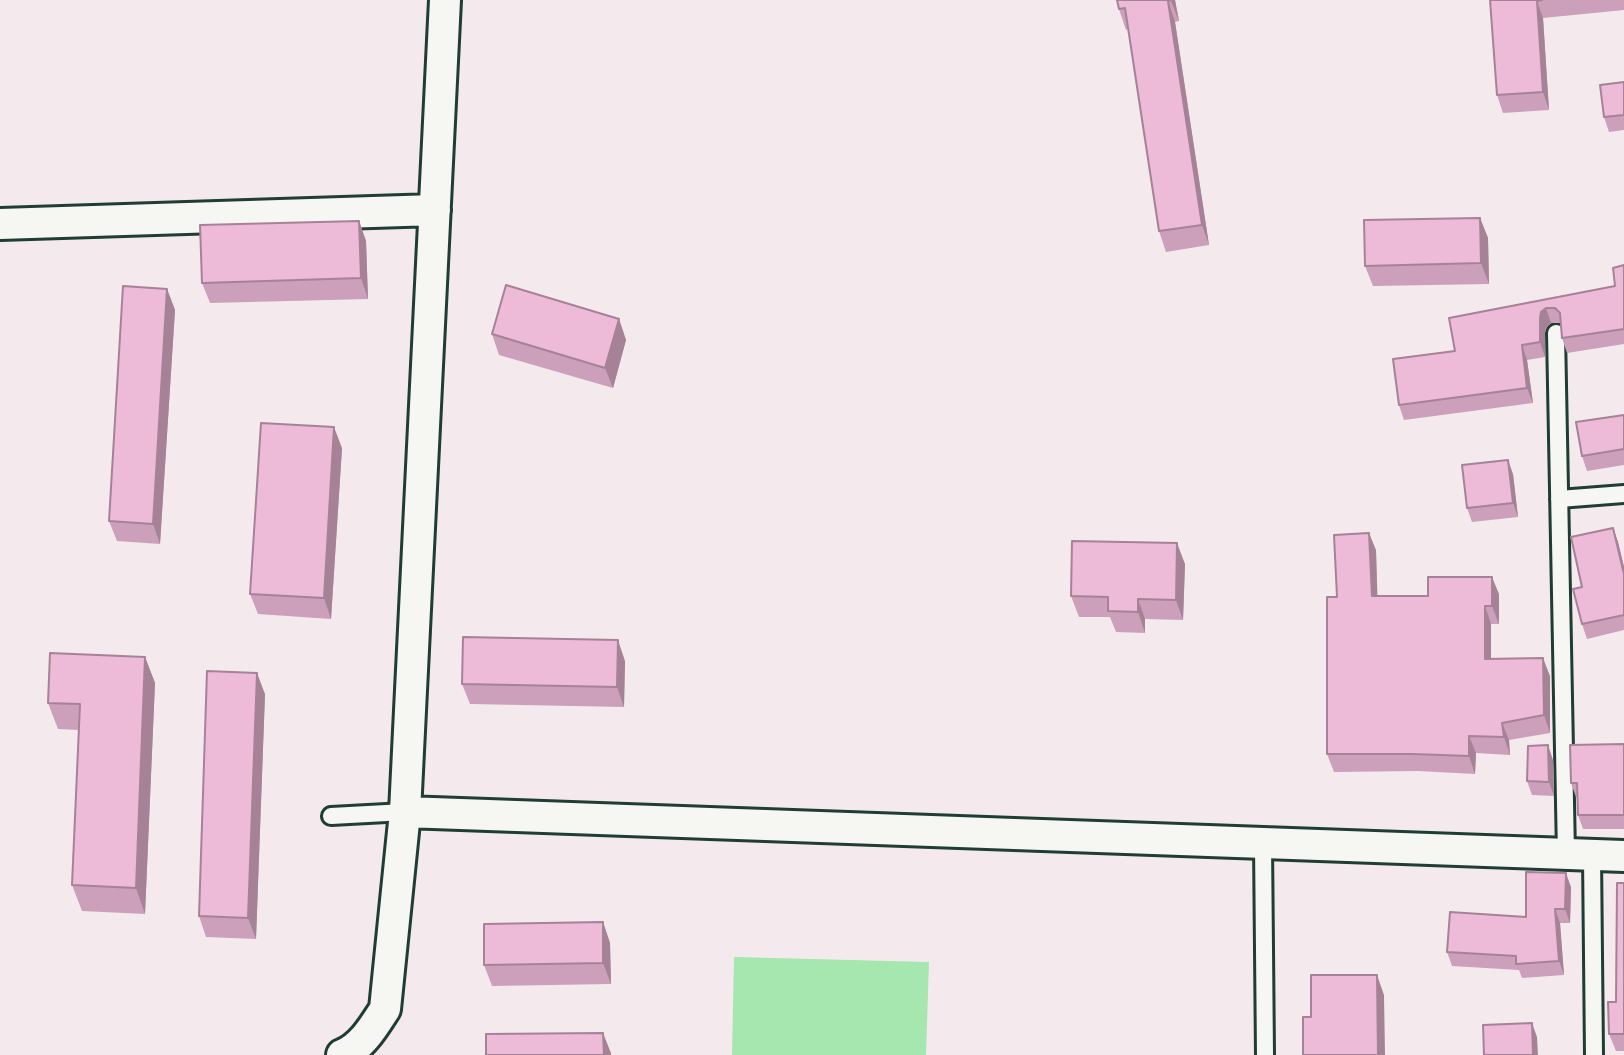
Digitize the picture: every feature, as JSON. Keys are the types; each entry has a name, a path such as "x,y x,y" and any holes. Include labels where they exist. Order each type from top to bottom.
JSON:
{"street":[{"path":"342,1055 367,1036 385,1009 405,812 445,0"},
{"path":"0,224 435,210"},
{"path":"405,812 1624,856"}],"lane":[{"path":"1556,333 1559,499 1579,855 1594,1055"},
{"path":"1559,499 1624,494"},
{"path":"331,816 405,812"},
{"path":"1263,843 1265,1055"}],"green space":[{"path":"734,957 929,962 926,1055 732,1055"}],"building":[{"path":"1117,0 1171,0 1168,1 1202,225 1159,231 1125,8 1119,9"},
{"path":"1490,0 1542,0 1537,1 1543,92 1497,95"},
{"path":"1624,82 1624,115 1604,117 1600,85"},
{"path":"1480,218 1481,263 1365,266 1364,220"},
{"path":"359,221 361,278 202,283 200,225"},
{"path":"1624,265 1624,329 1562,338 1560,313 1555,308 1546,308 1541,312 1540,342 1522,345 1527,388 1399,405 1393,359 1455,351 1449,318 1615,286 1613,268"},
{"path":"506,285 619,319 605,368 492,334"},
{"path":"123,286 167,289 153,524 109,521"},
{"path":"1624,415 1624,449 1582,456 1576,422"},
{"path":"261,423 334,427 324,598 250,594"},
{"path":"1508,460 1513,503 1467,508 1462,465"},
{"path":"1613,528 1624,574 1624,615 1582,624 1573,589 1582,587 1571,537"},
{"path":"1369,533 1372,596 1428,596 1428,577 1492,577 1492,606 1485,606 1485,659 1543,658 1544,715 1502,723 1504,737 1469,736 1469,756 1327,754 1327,597 1337,597 1334,535"},
{"path":"1072,541 1177,543 1176,600 1138,599 1138,612 1108,611 1108,597 1071,596"},
{"path":"463,637 618,640 617,687 462,684"},
{"path":"50,653 145,657 136,888 72,885 80,704 48,703"},
{"path":"207,671 257,673 248,918 199,916"},
{"path":"1624,744 1624,815 1578,815 1577,783 1571,783 1570,745"},
{"path":"1548,745 1549,782 1527,781 1528,746"},
{"path":"1526,872 1566,873 1565,909 1555,909 1559,961 1516,964 1516,956 1447,952 1450,912 1526,917"},
{"path":"1617,883 1624,883 1624,1034 1609,1034 1608,1002 1616,1002"},
{"path":"603,922 603,963 484,965 484,924"},
{"path":"1311,975 1377,975 1378,1055 1303,1055 1303,1017 1311,1017"},
{"path":"1532,1023 1533,1055 1484,1055 1483,1025"},
{"path":"603,1033 604,1055 486,1055 486,1034"}]}
